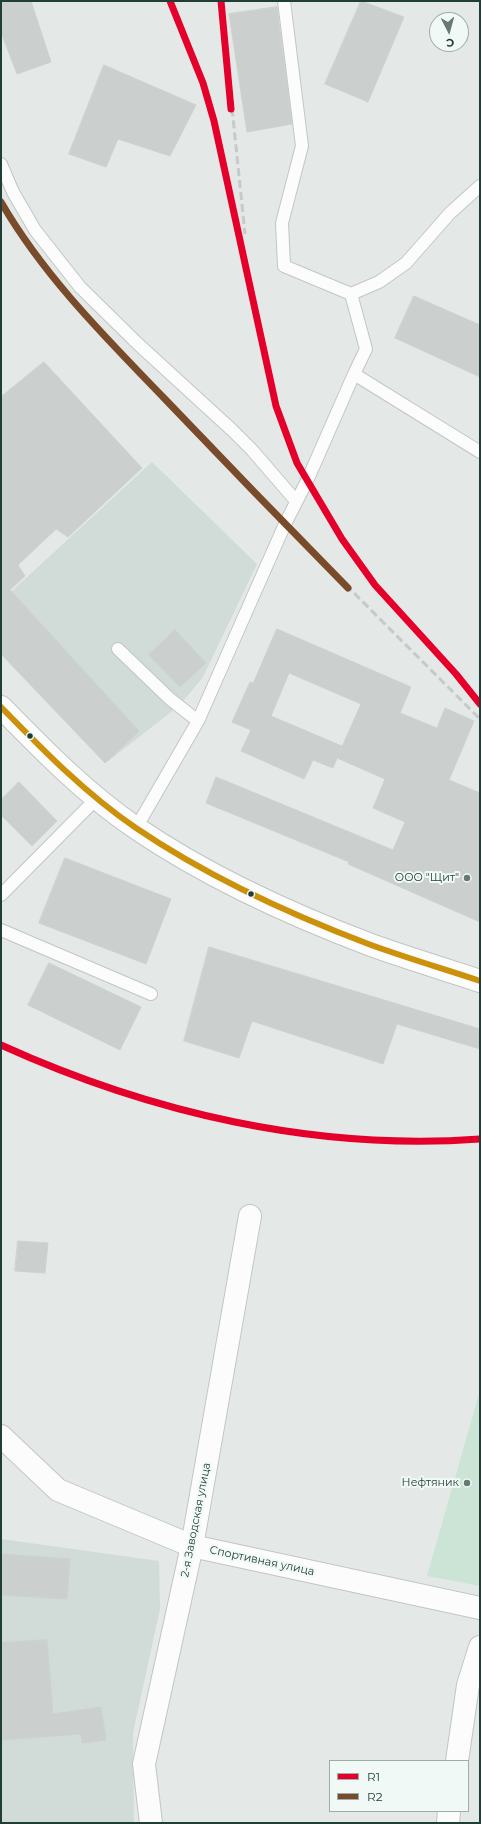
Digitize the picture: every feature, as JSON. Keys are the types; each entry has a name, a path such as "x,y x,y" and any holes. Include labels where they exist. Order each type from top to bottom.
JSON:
{"street":[{"path":"1,707 50,758 96,798 136,828 205,870 273,904 371,945 480,981"},
{"name":"2-я Заводская улица","path":"151,1823 144,1764 192,1546 250,1216"},
{"name":"Спортивная улица","path":"1,1436 58,1490 192,1546 480,1608"},
{"path":"457,1760 468,1685 480,1647"},
{"path":"448,1823 449,1812"}],"lane":[{"path":"284,1 302,146 282,223 284,266 351,294 379,282 406,263 450,213 480,186"},
{"path":"1,164 13,192 35,230 80,287 138,344 232,430 252,450 296,501"},
{"path":"136,828 198,722 296,501 307,481 366,349 351,294"},
{"path":"354,374 480,452"},
{"path":"118,649 170,699 198,722"},
{"path":"1,895 96,798"},
{"path":"1,930 151,994"}],"shaded area":[{"path":"152,462 257,564 203,677 180,705 107,762 1,648 1,601"},
{"path":"1,1539 159,1561 160,1609 133,1733 134,1823 1,1823"}],"green space":[{"name":"Нефтяник","path":"480,1390 480,1586 427,1576"}],"building":[{"path":"1,1 31,1 51,62 17,74 1,32"},
{"path":"361,1 404,17 368,102 325,84"},
{"path":"277,7 292,124 247,132 229,14"},
{"path":"104,65 196,105 170,156 118,139 106,167 69,154"},
{"path":"414,296 480,325 480,377 395,338"},
{"path":"44,362 142,468 68,537 56,529 18,565 25,576 10,590 139,731 105,763 1,654 1,397"},
{"path":"277,629 411,687 400,713 437,728 445,708 474,721 449,780 480,793 480,922 348,864 349,862 206,803 216,777 393,850 405,822 373,808 385,779 337,758 333,768 313,760 304,779 241,751 251,730 232,722 250,682 253,683","holes":["289,673 361,704 338,755 342,746 271,716"]},
{"path":"175,630 206,663 180,687 149,655"},
{"path":"19,782 57,821 32,846 1,815 1,800"},
{"path":"65,858 171,899 146,964 39,923"},
{"path":"209,947 480,1029 480,1049 397,1024 383,1064 252,1021 239,1058 184,1041"},
{"path":"49,963 141,1007 120,1050 28,1005"},
{"path":"18,1241 48,1243 45,1273 15,1271"},
{"path":"1,1554 70,1559 67,1599 1,1595"},
{"path":"47,1640 53,1714 101,1707 106,1740 82,1743 81,1734 1,1740 1,1643"}],"railway":[{"path":"170,1 203,83 214,121 276,406 297,463 342,539 375,585 456,674 480,704"},
{"path":"221,1 245,234"},
{"path":"1,202 19,231 40,260 109,341 255,493 480,719"}],"transit line":[{"name":"R1","path":"170,1 203,83 214,121 276,406 297,463 342,539 375,585 456,674 480,704"},
{"name":"R1","path":"221,1 231,109"},
{"name":"R2","path":"1,202 18,229 55,280 97,328 348,588"},
{"path":"1,707 49,755 100,801 136,828 192,863 250,893 310,921 385,950 480,981"},
{"name":"R1","path":"1,1045 58,1069 116,1090 175,1108 235,1122 295,1132 357,1139 418,1141 480,1139"}],"place":[{"name":"ООО \"Щит\"","path":"467,878"},
{"name":"Нефтяник","path":"467,1483"}]}
